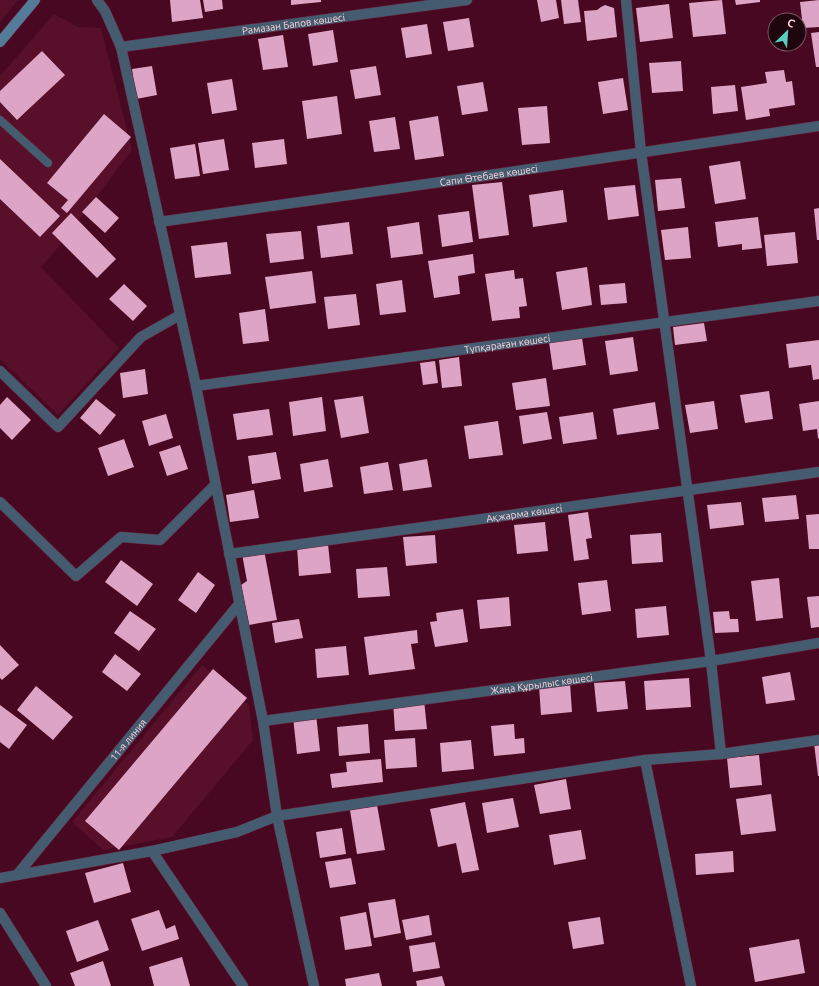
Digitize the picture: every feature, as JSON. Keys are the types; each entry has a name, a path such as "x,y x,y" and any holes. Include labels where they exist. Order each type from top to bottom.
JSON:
{"main road":[{"path":"0,42 35,0"}],"street":[{"path":"97,0 105,11 121,47 196,386 263,721 277,816 314,986"},
{"name":"Рамазан Бапов көшесі","path":"121,47 467,0"},
{"path":"626,0 641,152 663,323 711,661 721,754"},
{"name":"Сапи Өтебаев көшесі","path":"159,222 819,126"},
{"name":"Түпқараған көшесі","path":"196,386 819,301"},
{"path":"0,371 58,427 141,337 180,315"},
{"name":"Ақжарма көшесі","path":"229,554 819,472"},
{"path":"0,502 76,576 121,537 160,540 215,485"},
{"name":"11-я линия","path":"18,875 239,604"},
{"name":"Жаңа Құрылыс көшесі","path":"263,721 711,661 819,643"},
{"path":"0,878 152,851 237,832 277,816 645,760 721,754 819,740"},
{"path":"645,760 692,986"},
{"path":"152,851 243,986"},
{"path":"0,913 46,986"}],"lane":[{"path":"0,120 48,164"}],"shaded area":[{"path":"0,0 18,0 0,22"},
{"path":"54,14 78,27 101,28 132,150 56,250 41,267 119,348 58,415 0,359 0,76"},
{"path":"202,665 249,705 253,740 172,837 103,850 72,822"}],"building":[{"path":"170,0 200,0 203,18 172,22"},
{"path":"203,0 222,0 223,9 205,12"},
{"path":"291,0 321,0 321,2 291,5"},
{"path":"537,0 556,0 559,18 541,22"},
{"path":"561,0 578,0 581,22 564,24"},
{"path":"722,0 726,34 693,37 689,3"},
{"path":"735,0 760,0 760,2 736,5"},
{"path":"819,0 819,27 807,28 807,12 801,12 800,2"},
{"path":"669,4 673,38 640,42 636,8"},
{"path":"605,5 614,8 617,37 587,41 584,11 597,10"},
{"path":"469,18 474,47 448,51 443,22"},
{"path":"427,24 432,54 406,58 401,28"},
{"path":"333,30 338,62 313,66 308,34"},
{"path":"819,32 819,67 816,67 811,33"},
{"path":"283,35 288,67 263,70 258,39"},
{"path":"42,51 65,75 17,120 0,102 0,91"},
{"path":"681,61 683,91 652,93 649,63"},
{"path":"152,66 157,95 136,99 132,69"},
{"path":"376,66 381,95 355,99 350,70"},
{"path":"784,70 786,82 792,81 795,105 769,109 770,116 746,120 741,87 767,83 765,72"},
{"path":"623,78 628,110 603,114 598,82"},
{"path":"232,79 237,110 212,114 207,83"},
{"path":"483,82 488,111 462,115 457,86"},
{"path":"735,85 738,111 713,114 711,87"},
{"path":"337,96 342,134 307,139 302,101"},
{"path":"547,106 550,143 522,145 518,108"},
{"path":"104,114 131,137 67,213 61,208 68,200 47,183"},
{"path":"438,116 444,156 415,160 409,121"},
{"path":"395,117 400,149 374,152 369,121"},
{"path":"224,139 229,170 203,174 198,143"},
{"path":"284,139 287,164 255,168 252,143"},
{"path":"195,144 200,176 175,179 170,148"},
{"path":"0,159 60,216 40,237 0,199"},
{"path":"740,161 746,199 715,204 709,166"},
{"path":"681,178 685,208 658,211 655,180"},
{"path":"502,182 509,235 479,239 472,185"},
{"path":"635,185 639,216 608,220 604,188"},
{"path":"563,190 567,222 533,227 529,195"},
{"path":"96,197 119,218 105,233 82,212"},
{"path":"819,208 819,240 817,240 814,209"},
{"path":"469,211 473,242 442,247 438,215"},
{"path":"71,213 116,259 97,278 52,233"},
{"path":"758,217 762,248 742,250 742,244 718,247 715,222"},
{"path":"349,222 353,254 321,258 317,226"},
{"path":"419,222 423,254 391,258 387,227"},
{"path":"688,227 691,258 665,260 661,230"},
{"path":"301,231 304,259 270,263 266,234"},
{"path":"795,232 798,263 767,266 764,235"},
{"path":"227,242 231,274 195,278 191,246"},
{"path":"473,254 475,273 458,276 460,294 434,298 428,261"},
{"path":"587,267 592,305 562,310 556,272"},
{"path":"514,270 515,279 523,278 527,306 519,307 520,318 492,321 485,274"},
{"path":"312,271 316,303 270,309 265,277"},
{"path":"402,280 406,312 380,315 376,284"},
{"path":"625,283 627,303 601,305 599,285"},
{"path":"124,284 147,306 133,321 109,299"},
{"path":"356,294 360,325 328,329 324,297"},
{"path":"265,309 269,341 243,344 239,313"},
{"path":"704,323 707,341 675,345 673,327"},
{"path":"633,337 638,371 610,375 605,341"},
{"path":"582,338 586,365 553,370 549,342"},
{"path":"819,340 819,379 813,380 811,365 789,368 786,344"},
{"path":"459,357 462,386 442,388 439,360"},
{"path":"435,361 438,383 423,385 420,363"},
{"path":"145,369 148,394 123,398 120,373"},
{"path":"546,378 550,406 516,410 512,383"},
{"path":"769,391 773,419 745,423 740,395"},
{"path":"363,396 369,433 341,438 334,400"},
{"path":"7,397 31,420 12,440 0,428 0,405"},
{"path":"322,397 326,431 293,436 289,402"},
{"path":"96,399 116,415 100,435 80,418"},
{"path":"714,401 718,429 690,433 685,405"},
{"path":"819,401 818,439 817,429 803,431 799,404"},
{"path":"655,402 659,429 617,435 613,409"},
{"path":"269,409 273,435 237,440 233,414"},
{"path":"547,412 552,439 523,444 519,416"},
{"path":"593,412 597,439 563,444 559,417"},
{"path":"166,414 173,438 149,446 142,421"},
{"path":"498,421 503,455 469,459 464,426"},
{"path":"124,439 134,467 108,476 98,448"},
{"path":"180,445 188,469 167,476 159,452"},
{"path":"276,452 281,479 252,484 248,456"},
{"path":"328,459 333,487 304,492 300,464"},
{"path":"427,459 432,487 403,491 399,464"},
{"path":"388,462 393,490 364,494 360,467"},
{"path":"254,490 259,518 230,522 226,495"},
{"path":"796,495 799,519 765,522 762,498"},
{"path":"741,502 744,525 710,529 707,505"},
{"path":"588,512 592,538 586,539 589,559 574,561 568,515"},
{"path":"819,514 819,549 809,549 806,515"},
{"path":"545,522 548,551 517,554 514,525"},
{"path":"661,533 663,562 632,564 630,535"},
{"path":"435,535 437,563 406,566 403,537"},
{"path":"328,544 331,573 299,576 297,547"},
{"path":"264,550 277,620 249,625 241,585 247,581 242,554"},
{"path":"121,560 153,584 137,606 105,582"},
{"path":"387,567 390,596 358,598 356,569"},
{"path":"198,572 215,585 196,613 178,600"},
{"path":"779,578 783,618 756,621 751,581"},
{"path":"607,580 611,611 582,615 578,583"},
{"path":"819,596 819,627 811,628 807,597"},
{"path":"509,597 511,626 480,629 477,600"},
{"path":"666,606 669,635 637,638 635,609"},
{"path":"463,609 468,642 435,647 430,622 437,621 436,613"},
{"path":"130,611 156,629 139,651 114,633"},
{"path":"729,611 730,619 738,619 739,632 715,633 713,612"},
{"path":"299,619 303,638 275,643 272,623"},
{"path":"417,630 418,643 411,644 415,669 369,675 364,637"},
{"path":"0,645 19,665 2,680 0,678"},
{"path":"346,646 349,675 317,678 315,649"},
{"path":"115,654 141,674 127,691 102,672"},
{"path":"213,669 247,698 119,850 85,821"},
{"path":"790,672 795,700 766,704 762,677"},
{"path":"689,678 691,707 646,710 644,681"},
{"path":"625,681 628,709 597,712 594,683"},
{"path":"570,683 572,712 541,715 539,686"},
{"path":"36,686 73,717 53,740 17,710"},
{"path":"424,700 427,729 395,731 393,702"},
{"path":"0,705 27,725 9,749 0,742"},
{"path":"316,714 320,751 297,754 293,717"},
{"path":"368,724 370,753 339,756 337,727"},
{"path":"514,724 515,739 524,738 525,753 494,756 491,726"},
{"path":"415,738 417,767 386,769 384,740"},
{"path":"471,740 474,769 442,772 440,743"},
{"path":"814,743 819,743 819,776 818,776"},
{"path":"759,755 762,785 730,788 727,758"},
{"path":"381,759 383,782 332,788 330,774 347,772 346,762"},
{"path":"566,779 571,809 540,814 534,785"},
{"path":"771,794 776,831 741,835 736,799"},
{"path":"513,798 519,827 487,833 482,803"},
{"path":"465,802 479,870 462,873 456,843 438,847 430,809"},
{"path":"377,805 385,850 357,854 350,810"},
{"path":"342,828 346,854 320,858 316,832"},
{"path":"581,830 586,859 554,865 549,835"},
{"path":"733,851 734,872 696,875 695,854"},
{"path":"351,858 356,884 330,888 325,862"},
{"path":"123,863 131,892 94,903 85,873"},
{"path":"395,899 401,933 374,938 368,903"},
{"path":"159,910 166,929 175,925 179,939 142,951 131,919"},
{"path":"366,912 372,946 345,950 340,917"},
{"path":"429,915 432,935 406,940 402,920"},
{"path":"600,917 604,944 573,949 568,922"},
{"path":"98,920 109,950 77,962 66,931"},
{"path":"799,939 805,973 755,982 749,948"},
{"path":"435,942 440,968 413,972 409,946"},
{"path":"182,957 190,986 154,986 149,967"},
{"path":"103,961 111,986 75,986 70,973"},
{"path":"379,973 382,986 346,986 345,979"},
{"path":"442,976 445,986 417,986 416,981"}]}
